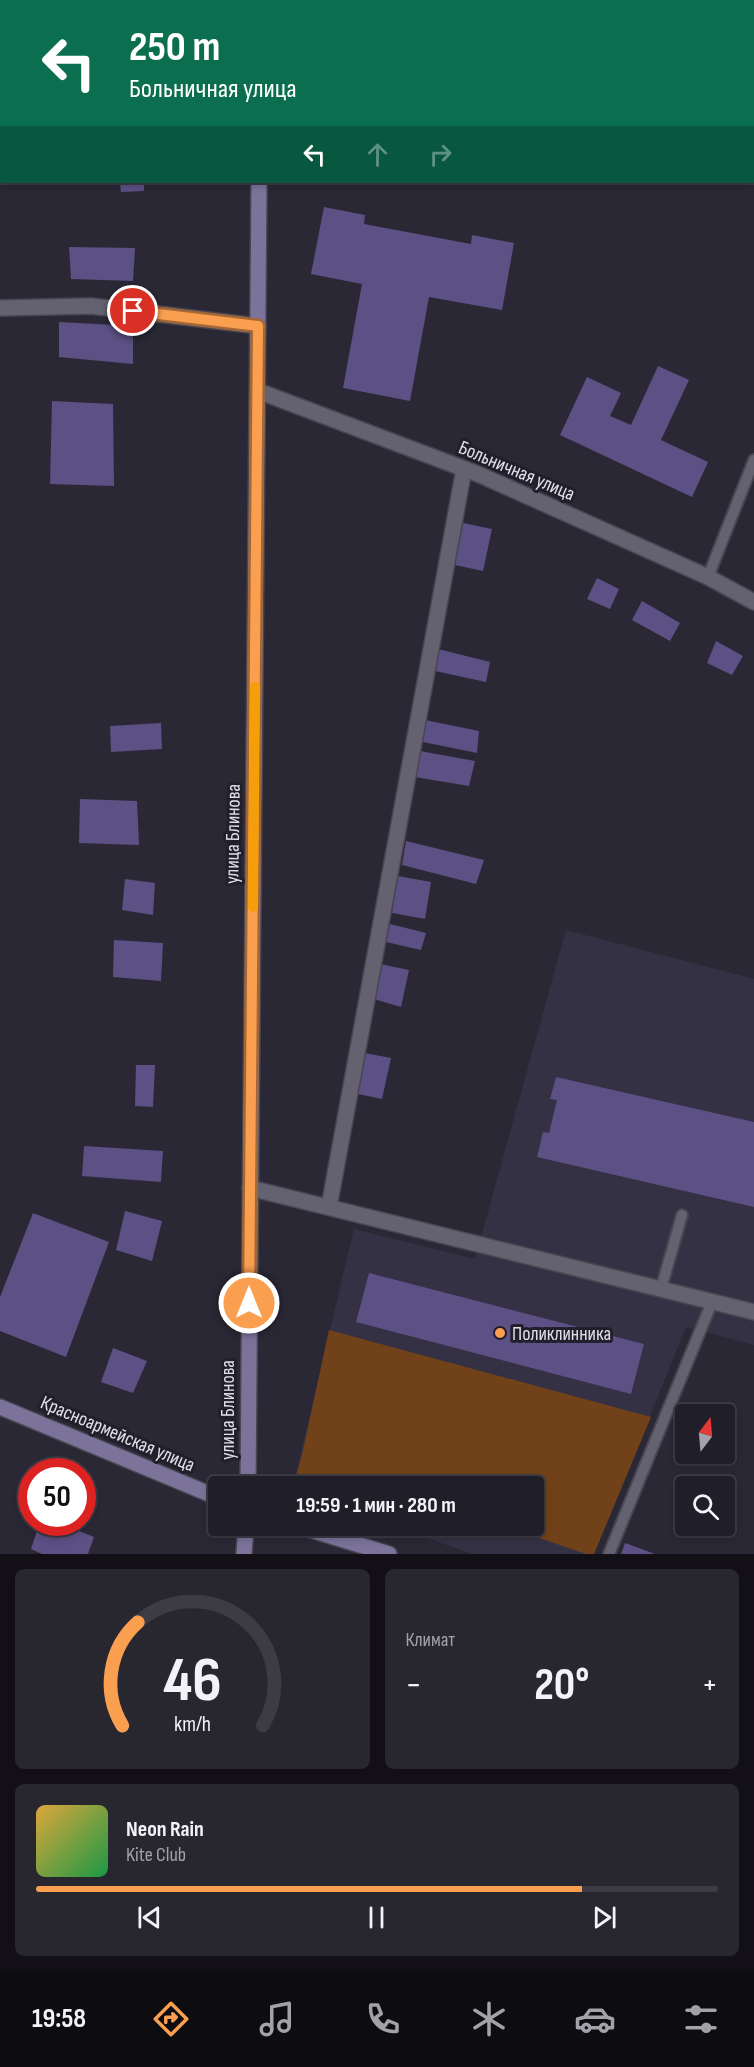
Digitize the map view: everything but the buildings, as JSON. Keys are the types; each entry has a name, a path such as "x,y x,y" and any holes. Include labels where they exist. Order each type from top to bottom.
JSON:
{"main road":[{"name":"улица Блинова","path":"248,1476 259,183"},
{"name":"Красноармейская улица","path":"0,1407 208,1493"},
{"path":"244,1554 245,1536"},
{"path":"330,1536 389,1554"}],"street":[{"path":"0,308 91,306 258,326"},
{"name":"Больничная улица","path":"258,391 464,469 708,578 754,602"},
{"path":"329,1207 464,469"},
{"path":"250,1188 754,1312"}],"lane":[{"path":"708,578 754,460"},
{"path":"661,1289 682,1215"},
{"path":"609,1554 712,1302"}],"shaded area":[{"path":"566,930 754,979 754,1345 686,1327 594,1554 473,1554 421,1536 544,1536 544,1476 295,1476 354,1229 475,1259"},
{"path":"329,1330 651,1417 594,1554 586,1554 533,1536 544,1536 544,1476 296,1476"}],"slow traffic":[{"path":"253,907 255,687"}],"place":[{"name":"Поликлинника","path":"500,1333"}],"route":[{"path":"133,311 258,326 249,1303"}]}
